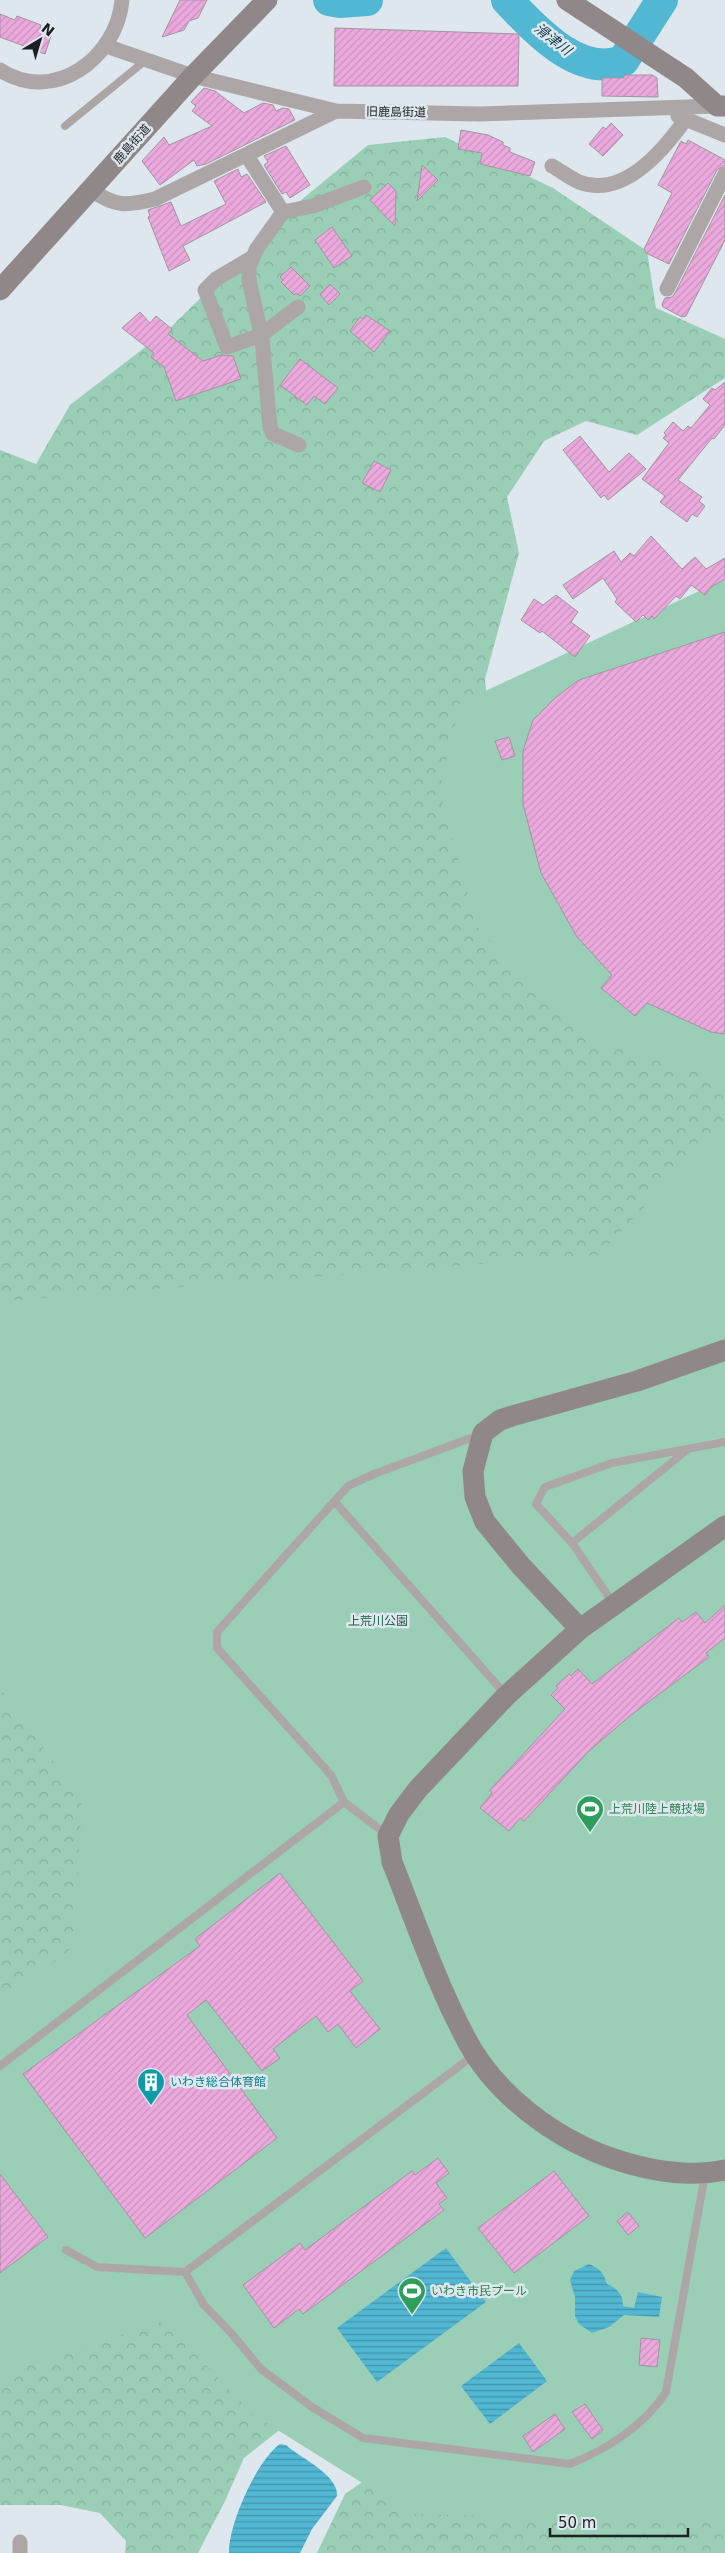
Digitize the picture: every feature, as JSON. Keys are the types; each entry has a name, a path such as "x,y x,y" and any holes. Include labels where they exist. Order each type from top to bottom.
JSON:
{"street":[{"path":"0,70 24,80 42,81 75,73 94,60 106,46 121,9 122,0"},
{"name":"鹿島街道","path":"0,290 193,76 267,0"},
{"path":"567,0 686,78 721,106"},
{"path":"106,46 193,76 336,111"},
{"name":"旧鹿島街道","path":"91,190 110,203 135,204 172,192 336,111 479,114 721,106"},
{"path":"667,109 685,120 725,135"},
{"path":"552,166 579,182 602,184 624,178 647,165 672,138 685,120"},
{"path":"247,156 283,212"},
{"path":"667,289 725,174"},
{"path":"299,445 273,434 270,426 261,335 249,280 249,267 253,257 283,212 313,206 364,187"},
{"path":"253,257 216,279 205,290 227,347 261,335 298,307"},
{"path":"580,1629 521,1566 485,1522 475,1497 473,1471 483,1433 506,1418 567,1399 637,1381 725,1350"},
{"path":"715,2172 684,2174 640,2168 600,2154 558,2135 522,2106 491,2075 465,2038 392,1862 388,1836 399,1814 418,1789 506,1696 580,1629 613,1603 725,1526"}],"lane":[{"path":"65,126 146,60"},
{"path":"388,1836 344,1802 332,1775 217,1648 217,1632 348,1486 374,1474 483,1433"},
{"path":"613,1603 572,1543 536,1504 545,1487 612,1463 725,1442"},
{"path":"572,1543 688,1449"},
{"path":"335,1502 506,1696"},
{"path":"0,2066 344,1802"},
{"path":"66,2250 96,2267 185,2272 476,2054"},
{"path":"185,2272 204,2305 232,2334 261,2369 312,2407 363,2438 570,2464 589,2457 614,2441 655,2409 666,2392 715,2172"}],"green space":[{"path":"445,137 553,188 647,251 656,308 725,339 725,378 637,435 586,421 544,441 507,497 519,553 485,679 494,784 725,1056 725,1322 269,1741 0,2037 0,450 36,464 70,405 170,328 294,206 368,145"},
{"path":"725,579 725,1080 582,1038 478,928 439,791 460,703"},
{"name":"上荒川公園","path":"725,1120 725,2522 412,2514 252,2414 165,2321 0,2375 0,2004 73,1947 82,1801 0,1688 0,1301 599,1255"},
{"path":"160,2290 288,2423 244,2458 225,2501 198,2553 125,2553 126,2541 100,2513 61,2505 0,2505 0,2333"},
{"path":"725,2416 725,2553 317,2553 345,2494 374,2474"}],"water":[{"name":"いわき市民プール","path":"446,2248 486,2302 377,2382 337,2328"},
{"path":"589,2264 601,2271 607,2284 619,2292 623,2306 634,2308 638,2292 662,2297 659,2317 624,2315 609,2327 592,2333 579,2324 575,2316 575,2297 570,2280 574,2271"},
{"path":"519,2343 547,2381 490,2424 461,2386"},
{"path":"280,2444 286,2445 325,2474 336,2488 337,2496 312,2529 300,2553 229,2553 233,2526 253,2478 271,2452"}],"building":[{"path":"180,0 207,0 198,18 189,21 184,30 162,37"},
{"path":"0,14 15,20 17,16 41,25 40,28 52,33 45,54 0,37"},
{"path":"335,28 519,34 518,86 334,86"},
{"path":"624,75 652,75 657,78 658,97 602,96 602,78 624,78"},
{"path":"204,88 215,91 244,113 263,103 273,105 276,111 283,108 289,109 295,120 206,164 197,166 194,160 160,185 142,161 164,137 169,145 212,126 192,111 196,106 191,102"},
{"path":"611,123 623,135 603,156 589,144 603,127 606,129"},
{"path":"461,130 488,135 503,142 503,145 510,148 510,152 535,162 530,176 480,164 482,153 458,149"},
{"path":"688,140 725,160 725,165 717,170 669,264 646,253 644,249 672,193 658,185 681,141 686,144"},
{"path":"286,146 310,185 290,198 286,192 282,194 264,165 268,162 264,156"},
{"path":"422,165 438,180 417,201"},
{"path":"238,169 241,177 247,174 266,202 183,246 190,260 169,271 148,217 150,216 148,210 171,202 181,226 226,204 214,181"},
{"path":"388,183 396,191 395,226 370,200"},
{"path":"725,195 725,240 686,316 682,317 663,307 662,304 665,298 672,297 675,293"},
{"path":"332,227 352,256 334,268 315,240"},
{"path":"291,267 310,286 300,296 296,293 294,295 281,282 283,280 280,277"},
{"path":"330,284 340,294 329,305 320,294"},
{"path":"140,312 150,323 156,316 172,329 168,334 203,361 222,355 233,356 241,379 176,401 164,367 151,357 154,353 122,328"},
{"path":"366,315 390,331 374,352 350,331 360,317 363,319"},
{"path":"300,359 338,388 325,404 314,396 307,405 280,385"},
{"path":"725,382 725,425 678,480 702,497 699,501 705,506 697,517 692,514 687,522 660,502 665,496 642,479 669,443 663,438 666,435 664,433 673,422 683,431 688,426 691,428 710,405 703,399 712,388 715,390"},
{"path":"580,436 609,472 629,453 646,469 608,500 604,495 601,498 563,450"},
{"path":"374,461 391,470 380,492 362,483"},
{"path":"651,536 682,569 695,557 706,569 725,558 725,579 711,587 705,595 691,585 680,599 676,596 654,619 652,616 648,620 643,615 636,622 615,602 617,599 603,578 573,599 563,585 614,551 621,562 630,553 634,556"},
{"path":"556,595 578,612 571,622 590,636 575,657 542,631 540,633 521,620 534,599 543,605"},
{"path":"725,632 725,1034 711,1032 647,1003 635,1016 601,988 612,975 577,937 541,873 523,804 523,751 533,720 556,697 579,680"},
{"path":"509,737 515,756 502,760 495,741"},
{"path":"725,1605 725,1638 706,1653 709,1657 631,1715 589,1751 524,1821 520,1818 509,1831 480,1808 492,1793 490,1790 565,1709 551,1695 558,1688 556,1686 569,1674 571,1676 578,1669 592,1684 679,1618 682,1622 696,1612 705,1623"},
{"name":"いわき総合体育館","path":"280,1873 363,1981 350,1991 380,2029 356,2048 338,2024 328,2032 316,2016 273,2049 280,2058 262,2071 206,2000 187,2015 277,2138 145,2238 23,2074 200,1946 195,1939"},
{"path":"438,2158 449,2173 436,2183 447,2198 439,2204 444,2210 303,2314 299,2309 274,2328 243,2285 300,2243 305,2250 412,2171 415,2175"},
{"path":"554,2171 589,2216 514,2273 478,2228"},
{"path":"0,2174 48,2237 0,2273"},
{"path":"628,2212 639,2226 628,2235 617,2221"},
{"path":"641,2338 660,2340 657,2367 639,2365"},
{"path":"585,2404 603,2430 592,2439 572,2412"},
{"path":"555,2414 565,2429 533,2452 523,2436"}],"waterway":[{"name":"滑津川","path":"329,0 340,2 367,0"},
{"name":"滑津川","path":"507,0 544,37 559,48 574,57 590,63 606,64 623,61 662,0"}],"place":[{"name":"上荒川陸上競技場","path":"590,1833"},
{"name":"いわき総合体育館","path":"151,2106"},
{"name":"いわき市民プール","path":"412,2315"}]}
